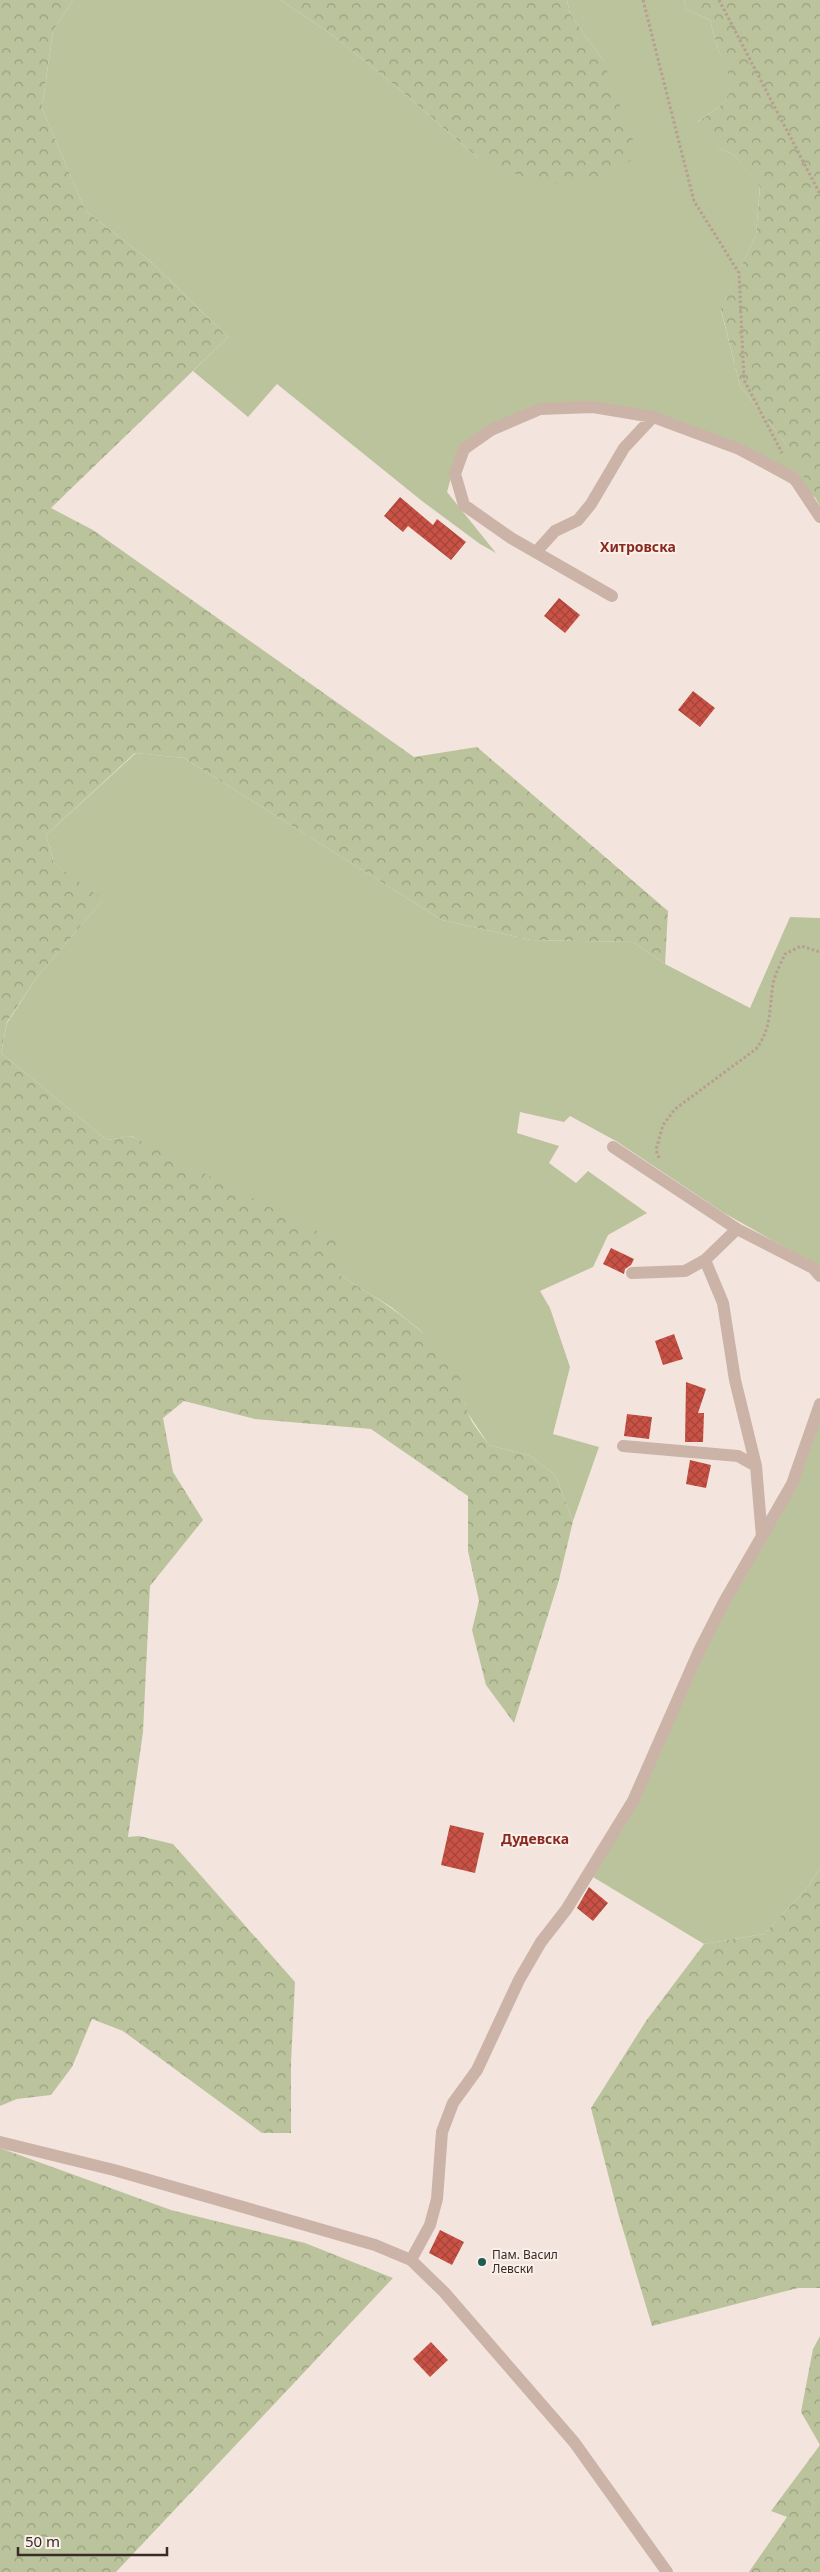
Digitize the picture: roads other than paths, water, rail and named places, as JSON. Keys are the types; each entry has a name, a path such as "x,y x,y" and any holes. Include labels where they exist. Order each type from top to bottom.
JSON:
{"street":[{"path":"612,596 536,552 464,505 455,474 464,449 491,430 540,410 593,408 653,418 740,449 794,478 820,517"},
{"path":"536,552 555,531 578,520 624,448 653,418"},
{"path":"613,1147 737,1229 813,1268 820,1276"},
{"path":"632,1273 686,1270 705,1260 737,1229"},
{"path":"705,1260 723,1303 735,1380 756,1466 762,1538"},
{"path":"410,2260 430,2225 437,2199 442,2132 453,2103 477,2070 519,1980 541,1942 566,1910 632,1801 699,1651 724,1602 792,1484 820,1404"},
{"path":"623,1446 738,1456 756,1466"},
{"path":"0,2142 114,2170 375,2245 410,2260 444,2292 574,2442 667,2572"}],"place":[{"name":"Пам. Васил Левски","path":"482,2262"}],"district":[{"name":"Хитровска","path":"638,547"},
{"name":"Дудевска","path":"535,1839"}]}
